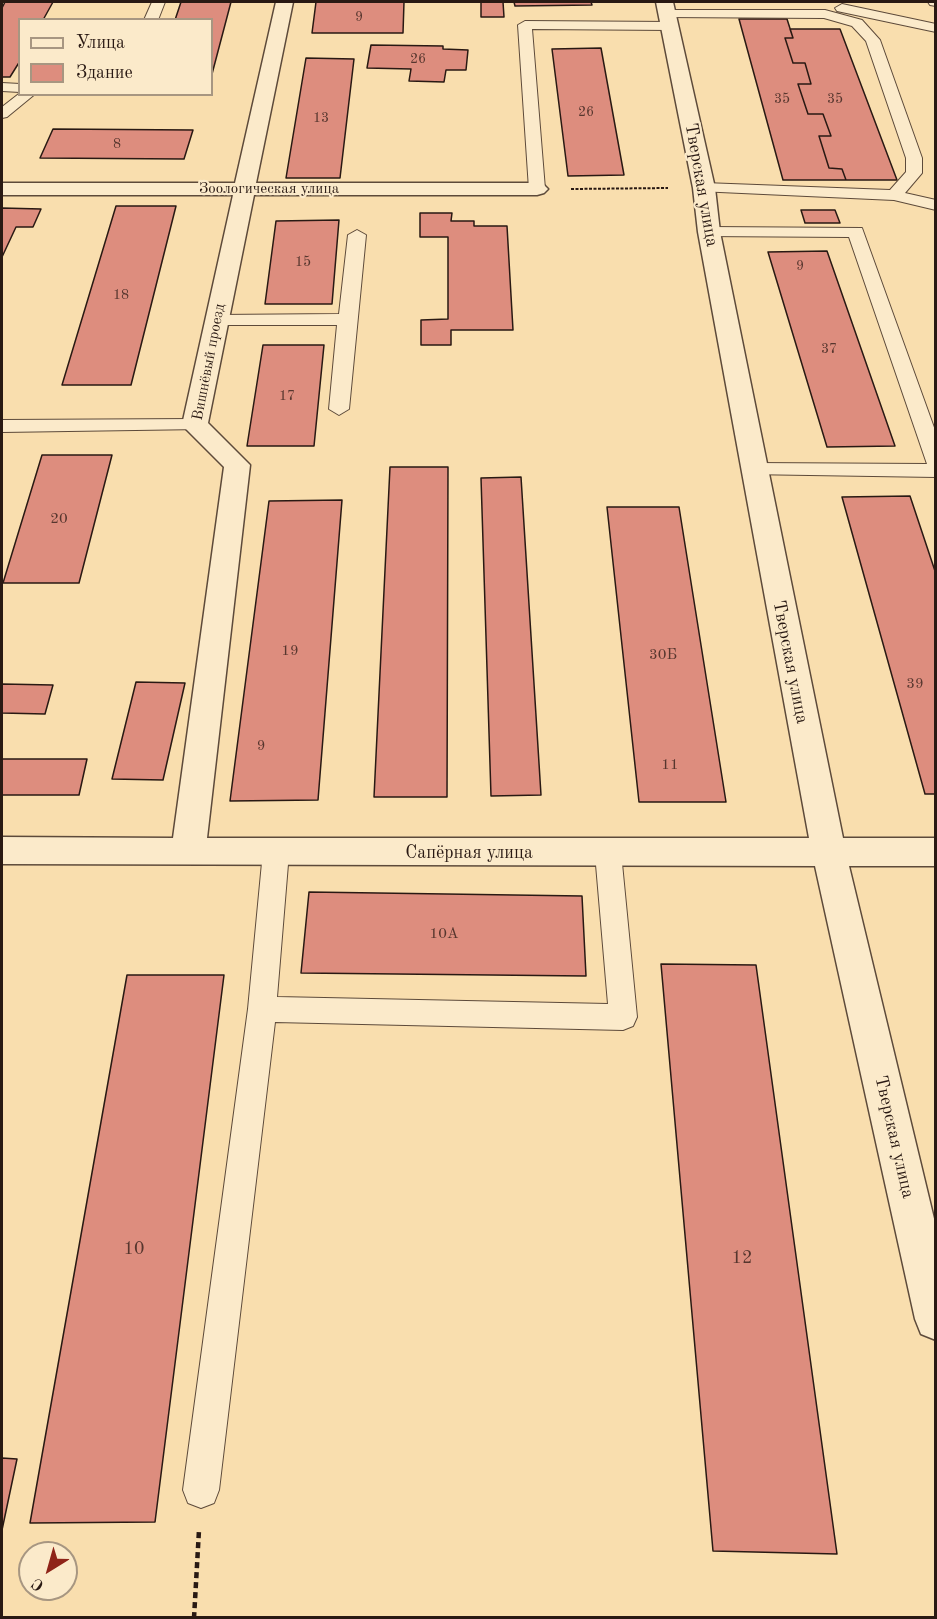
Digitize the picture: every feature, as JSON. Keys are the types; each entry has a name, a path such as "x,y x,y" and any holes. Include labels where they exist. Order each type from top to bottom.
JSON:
{"street":[{"name":"Вишнёвый проезд","path":"188,852 237,465 195,425 284,2"},
{"name":"Тверская улица","path":"668,14 704,188 709,232 753,469 829,852 936,1319"},
{"name":"Зоологическая улица","path":"2,189 537,189"},
{"name":"Сапёрная улица","path":"2,851 936,852"}],"lane":[{"path":"152,18 158,2"},
{"path":"724,2 842,9 936,28"},
{"path":"539,6 542,25"},
{"path":"537,189 525,25 668,14 825,14 857,23 873,40 914,158 914,174 894,195"},
{"path":"2,87 18,88"},
{"path":"2,114 25,96"},
{"path":"704,188 894,195 936,205"},
{"path":"709,232 856,232 936,463"},
{"path":"339,409 357,235"},
{"path":"217,320 348,319"},
{"path":"2,426 195,425"},
{"path":"753,469 936,471"},
{"path":"201,1491 262,1009 276,852"},
{"path":"262,1009 623,1017 608,853"}],"path":[{"path":"537,189 704,188"},
{"path":"195,1617 201,1491"}],"building":[{"path":"5,2 53,2 44,18 18,18 18,64 10,77 2,77 2,8"},
{"path":"181,2 231,2 213,70 213,18 176,18"},
{"path":"316,2 404,2 403,33 312,33"},
{"path":"481,2 503,2 504,17 481,17"},
{"path":"514,2 591,2 592,5 515,6"},
{"path":"739,19 787,19 793,38 785,38 793,63 805,63 811,84 798,84 808,114 823,114 831,136 819,136 829,168 842,169 846,180 783,180"},
{"path":"790,29 840,29 897,180 846,180 842,169 829,168 819,136 831,136 823,114 808,114 798,84 811,84 805,63 793,63 785,38 793,38"},
{"path":"371,45 443,46 443,49 468,50 466,70 446,70 444,82 409,81 411,69 367,68"},
{"path":"601,48 624,175 568,176 552,49"},
{"path":"306,58 354,59 340,178 286,178"},
{"path":"53,129 193,130 184,159 40,158"},
{"path":"116,206 176,206 131,385 62,385"},
{"path":"2,208 41,209 33,227 16,227 2,257"},
{"path":"801,210 835,210 840,223 805,223"},
{"path":"420,213 452,213 451,221 474,221 474,226 507,226 513,330 451,330 451,345 421,345 421,320 448,319 448,237 420,237"},
{"path":"339,220 332,304 265,304 276,221"},
{"path":"827,251 895,446 827,447 768,252"},
{"path":"263,345 324,345 314,446 247,446"},
{"path":"42,455 112,455 79,583 3,583"},
{"path":"390,467 448,467 447,797 374,797"},
{"path":"521,477 541,795 491,796 481,478"},
{"path":"910,496 936,574 936,794 925,794 842,497"},
{"path":"342,500 318,800 230,801 269,501"},
{"path":"607,507 679,507 726,802 639,802"},
{"path":"136,682 185,683 163,780 112,779"},
{"path":"2,684 53,685 45,714 2,713"},
{"path":"2,759 87,759 79,795 2,795"},
{"path":"309,892 582,896 586,976 301,973"},
{"path":"661,964 756,965 837,1554 713,1551"},
{"path":"127,975 224,975 155,1522 30,1523"},
{"path":"2,1458 17,1459 2,1530"}]}
